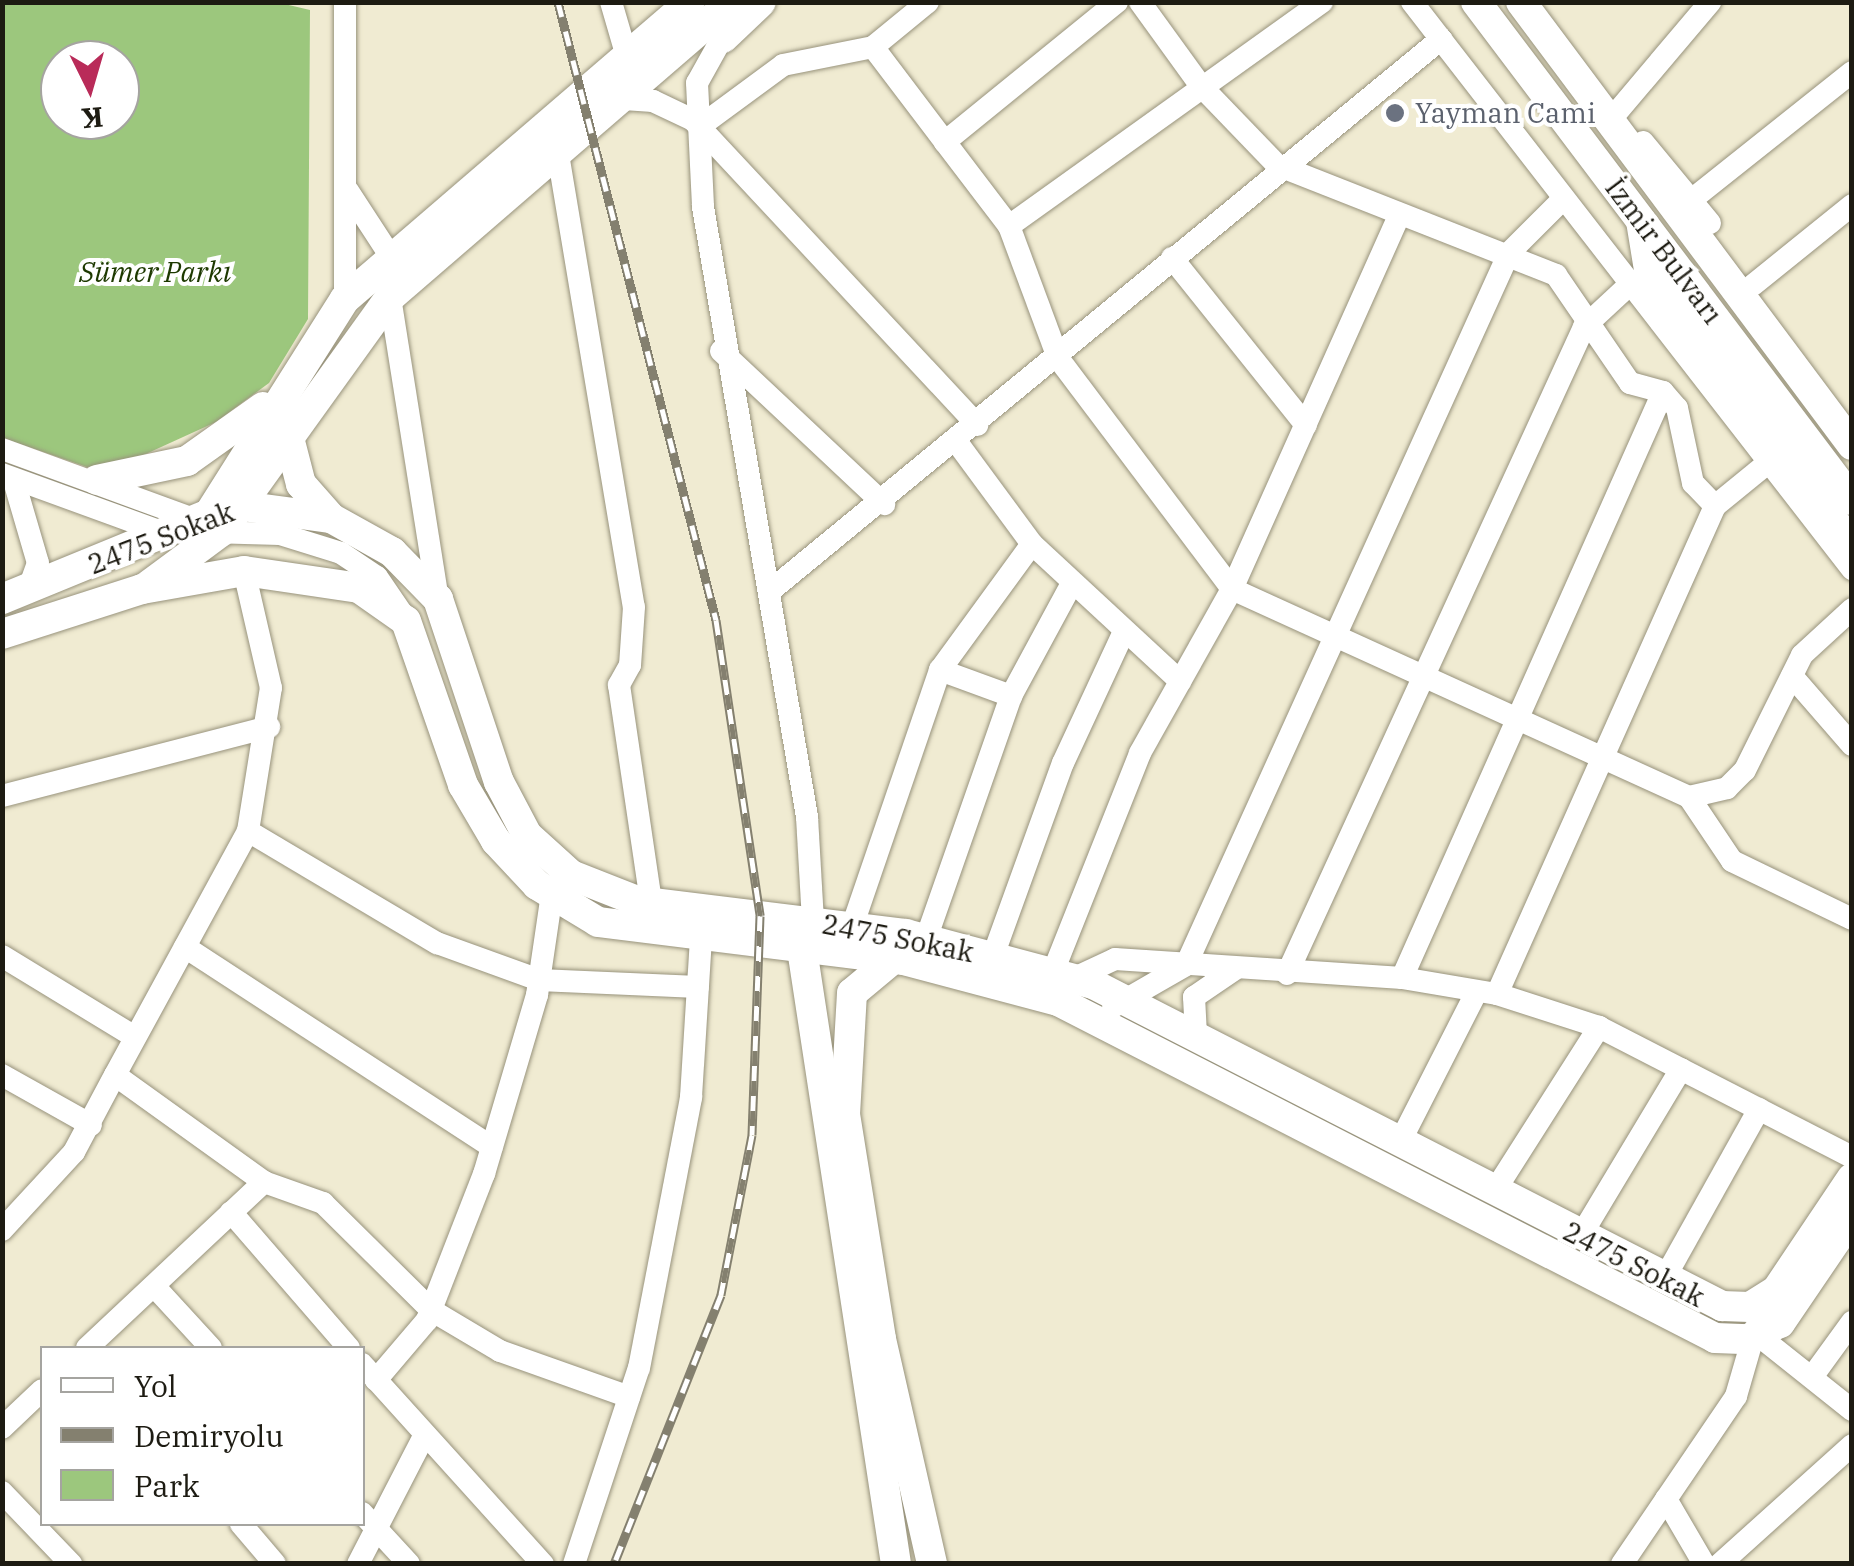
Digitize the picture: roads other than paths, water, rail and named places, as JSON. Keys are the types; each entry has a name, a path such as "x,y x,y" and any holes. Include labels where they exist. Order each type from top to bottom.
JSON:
{"main road":[{"path":"2,634 142,590 209,522 294,377 345,300 628,60 689,20 732,2"},
{"path":"689,20 761,2"},
{"name":"İzmir Bulvarı","path":"1476,2 1852,500"},
{"name":"İzmir Bulvarı","path":"1522,2 1691,210 1850,423"},
{"path":"242,506 287,430 390,297 624,99 674,78 689,20"},
{"path":"1691,210 1753,285 1850,423"},
{"path":"1641,220 1650,276 1852,545"},
{"path":"97,480 187,460 294,377"},
{"path":"287,430 301,484 331,518"},
{"name":"2475 Sokak","path":"15,595 160,534 209,522 242,506 331,518 392,552 438,598 527,835 571,875 651,902 893,959 1060,983"},
{"path":"209,522 244,571"},
{"name":"2475 Sokak","path":"142,590 244,571 318,576 390,603 406,621 463,785 496,841 552,894 598,922 701,939 807,936 852,928 926,939 992,956 1112,1008 1695,1330 1754,1322"},
{"path":"807,936 896,1564"},
{"path":"893,959 852,993 845,1114 882,1339 932,1564"},
{"name":"2475 Sokak","path":"1112,1008 1196,1035 1662,1282 1754,1322"},
{"path":"1754,1322 1852,1178"},
{"path":"1754,1322 1795,1308 1852,1217"}],"street":[{"path":"345,2 345,300"},
{"path":"611,2 628,60"},
{"path":"699,127 783,65 872,46 928,2"},
{"path":"945,142 1117,2"},
{"path":"1140,2 1200,85 1277,165 1398,218 1509,252 1556,276 1584,327 1630,384 1664,392 1686,428 1693,483 1715,506"},
{"path":"1010,226 1085,180 1200,85 1322,2"},
{"path":"1412,2 1764,466 1852,569"},
{"path":"1540,2 1691,210 1852,72"},
{"path":"1618,111 1708,3"},
{"path":"689,20 698,76 699,127 721,351 770,591 807,817 807,936"},
{"path":"770,591 884,504 1058,358 1277,165 1442,39"},
{"path":"872,46 1010,226 1058,358 1232,590 1606,756 1690,798 1732,861 1852,919"},
{"path":"624,99 673,108 699,127 977,424"},
{"path":"558,154 634,606 630,664 619,685 651,902"},
{"path":"348,191 391,258"},
{"path":"1112,1008 1186,964 1332,632 1509,252 1561,201"},
{"path":"1753,285 1852,205"},
{"path":"1060,983 1140,753 1232,590 1398,218"},
{"path":"1172,258 1306,425"},
{"path":"1287,974 1584,327 1626,288"},
{"path":"390,297 438,598"},
{"path":"721,351 884,504"},
{"path":"1402,978 1512,714 1664,392"},
{"path":"956,440 1032,544 1123,634 1180,681"},
{"path":"2,449 209,522 280,534 341,553 378,577 406,621"},
{"path":"1400,1142 1487,992 1606,756 1715,506 1764,466"},
{"path":"8,478 160,534"},
{"path":"8,478 38,563 15,595"},
{"path":"852,928 940,670 1032,544"},
{"path":"2,1230 91,1125 133,1036 248,831 269,727 266,638 244,571"},
{"path":"266,638 278,592 318,576"},
{"path":"926,939 1011,696 1072,583"},
{"path":"1690,798 1727,788 1746,770 1792,676 1852,608"},
{"path":"992,956 1062,763 1123,634"},
{"path":"940,670 1011,696"},
{"path":"1792,676 1852,745"},
{"path":"2,796 269,727"},
{"path":"248,831 437,943 539,980 698,987"},
{"path":"543,1564 369,1372 430,1310 492,1147 539,980 552,894"},
{"path":"574,1564 630,1397 691,1097 701,939"},
{"path":"185,948 492,1147"},
{"path":"2,956 133,1036"},
{"path":"1060,983 1115,959 1287,974 1402,978 1487,992 1599,1027 1852,1156"},
{"path":"1196,1035 1194,997 1235,969"},
{"path":"1494,1192 1599,1027"},
{"path":"1580,1237 1681,1069"},
{"path":"115,1075 264,1182 323,1203 430,1310 500,1351 630,1397"},
{"path":"2,1076 91,1125"},
{"path":"1662,1282 1759,1109"},
{"path":"89,1346 264,1182"},
{"path":"232,1212 347,1346"},
{"path":"154,1286 209,1346"},
{"path":"1622,1564 1736,1396 1754,1322 1852,1410"},
{"path":"1812,1377 1852,1322"},
{"path":"2,1428 40,1392"},
{"path":"358,1564 379,1531 424,1436"},
{"path":"1720,1564 1852,1445"},
{"path":"2,1492 72,1564"},
{"path":"1666,1500 1704,1564"},
{"path":"365,1516 409,1564"},
{"path":"242,1526 276,1564"}],"railway":[{"path":"558,2 716,620 760,916 752,1135 721,1295 614,1564"}],"place":[{"name":"Yayman Cami","path":"1395,113"}],"park label":[{"name":"Sümer Parkı","path":"155,272"}]}
